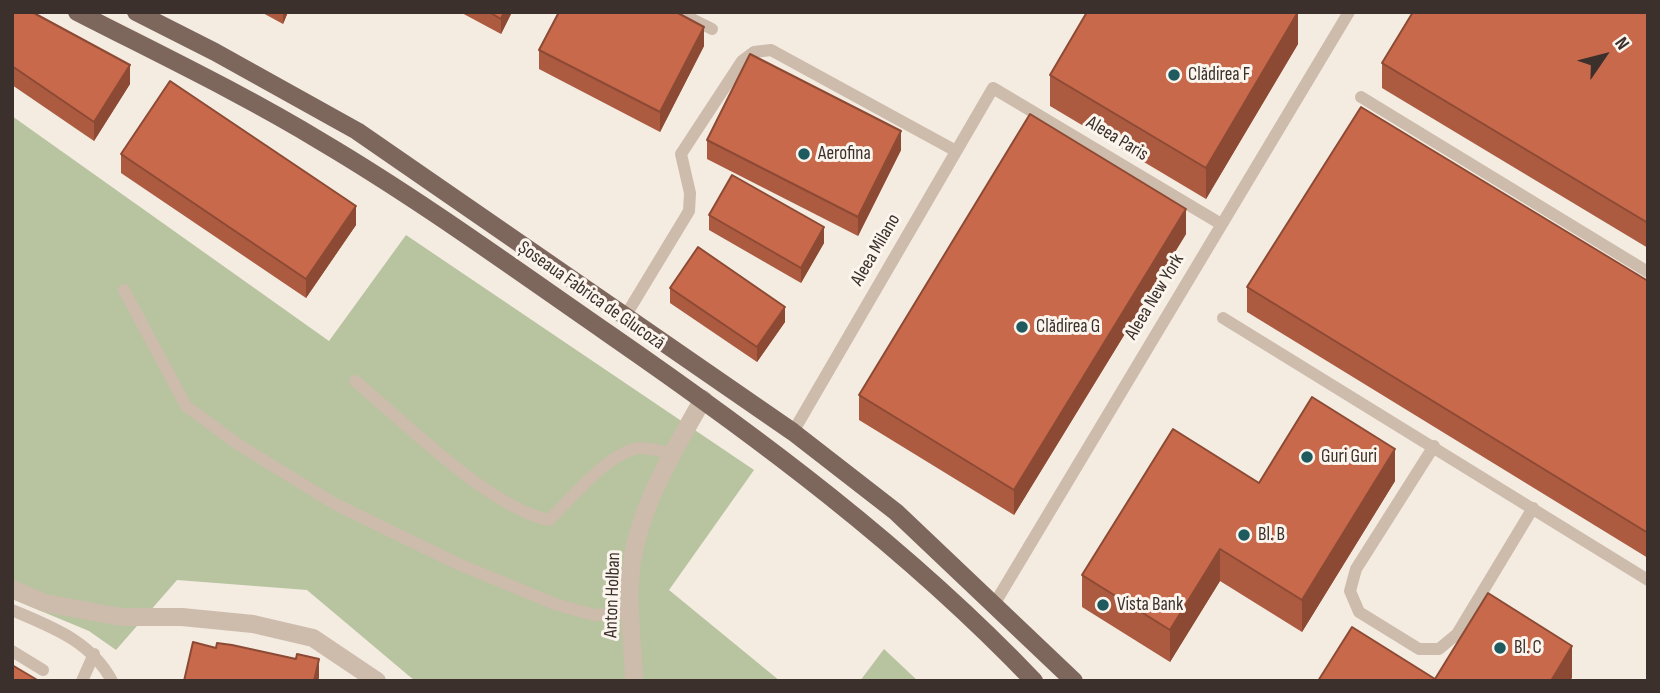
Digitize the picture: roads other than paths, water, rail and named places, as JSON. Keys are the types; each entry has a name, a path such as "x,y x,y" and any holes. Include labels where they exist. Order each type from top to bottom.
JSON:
{"main road":[{"name":"Șoseaua Fabrica de Glucoză","path":"78,12 323,142 703,399 801,471 877,535 960,608 1034,681"},
{"name":"Șoseaua Fabrica de Glucoză","path":"136,12 262,77 357,131 793,432 896,512 995,603 1073,681"}],"street":[{"name":"Anton Holban","path":"634,681 631,565 639,525 703,399"},
{"path":"12,589 45,603 121,617 181,617 253,624 313,638 377,681"}],"lane":[{"path":"678,12 712,29"},
{"name":"Aleea New York","path":"995,603 1343,14"},
{"path":"626,315 689,211 690,193 681,154 742,61 754,52 771,50 956,151"},
{"name":"Aleea Paris","path":"993,88 1221,224"},
{"name":"Aleea Milano","path":"793,432 993,88"},
{"path":"1361,97 1648,272"},
{"path":"124,290 186,406 239,446 335,504 456,563 555,604 594,615 632,612"},
{"path":"1223,318 1648,580"},
{"path":"355,381 500,502 535,517 549,520 614,459 629,450 642,448 673,454"},
{"path":"1434,446 1356,569 1350,591 1359,612 1419,649 1439,649 1457,634 1533,508"},
{"path":"12,610 77,640 94,654 112,681"},
{"path":"12,651 43,670"},
{"path":"82,681 94,654"}],"place":[{"name":"Clădirea F","path":"1174,75"},
{"name":"Aerofina","path":"804,154"},
{"name":"Clădirea G","path":"1022,327"},
{"name":"Guri Guri","path":"1307,457"},
{"name":"Bl. B","path":"1244,535"},
{"name":"Vista Bank","path":"1103,605"},
{"name":"Bl. C","path":"1500,648"}]}
